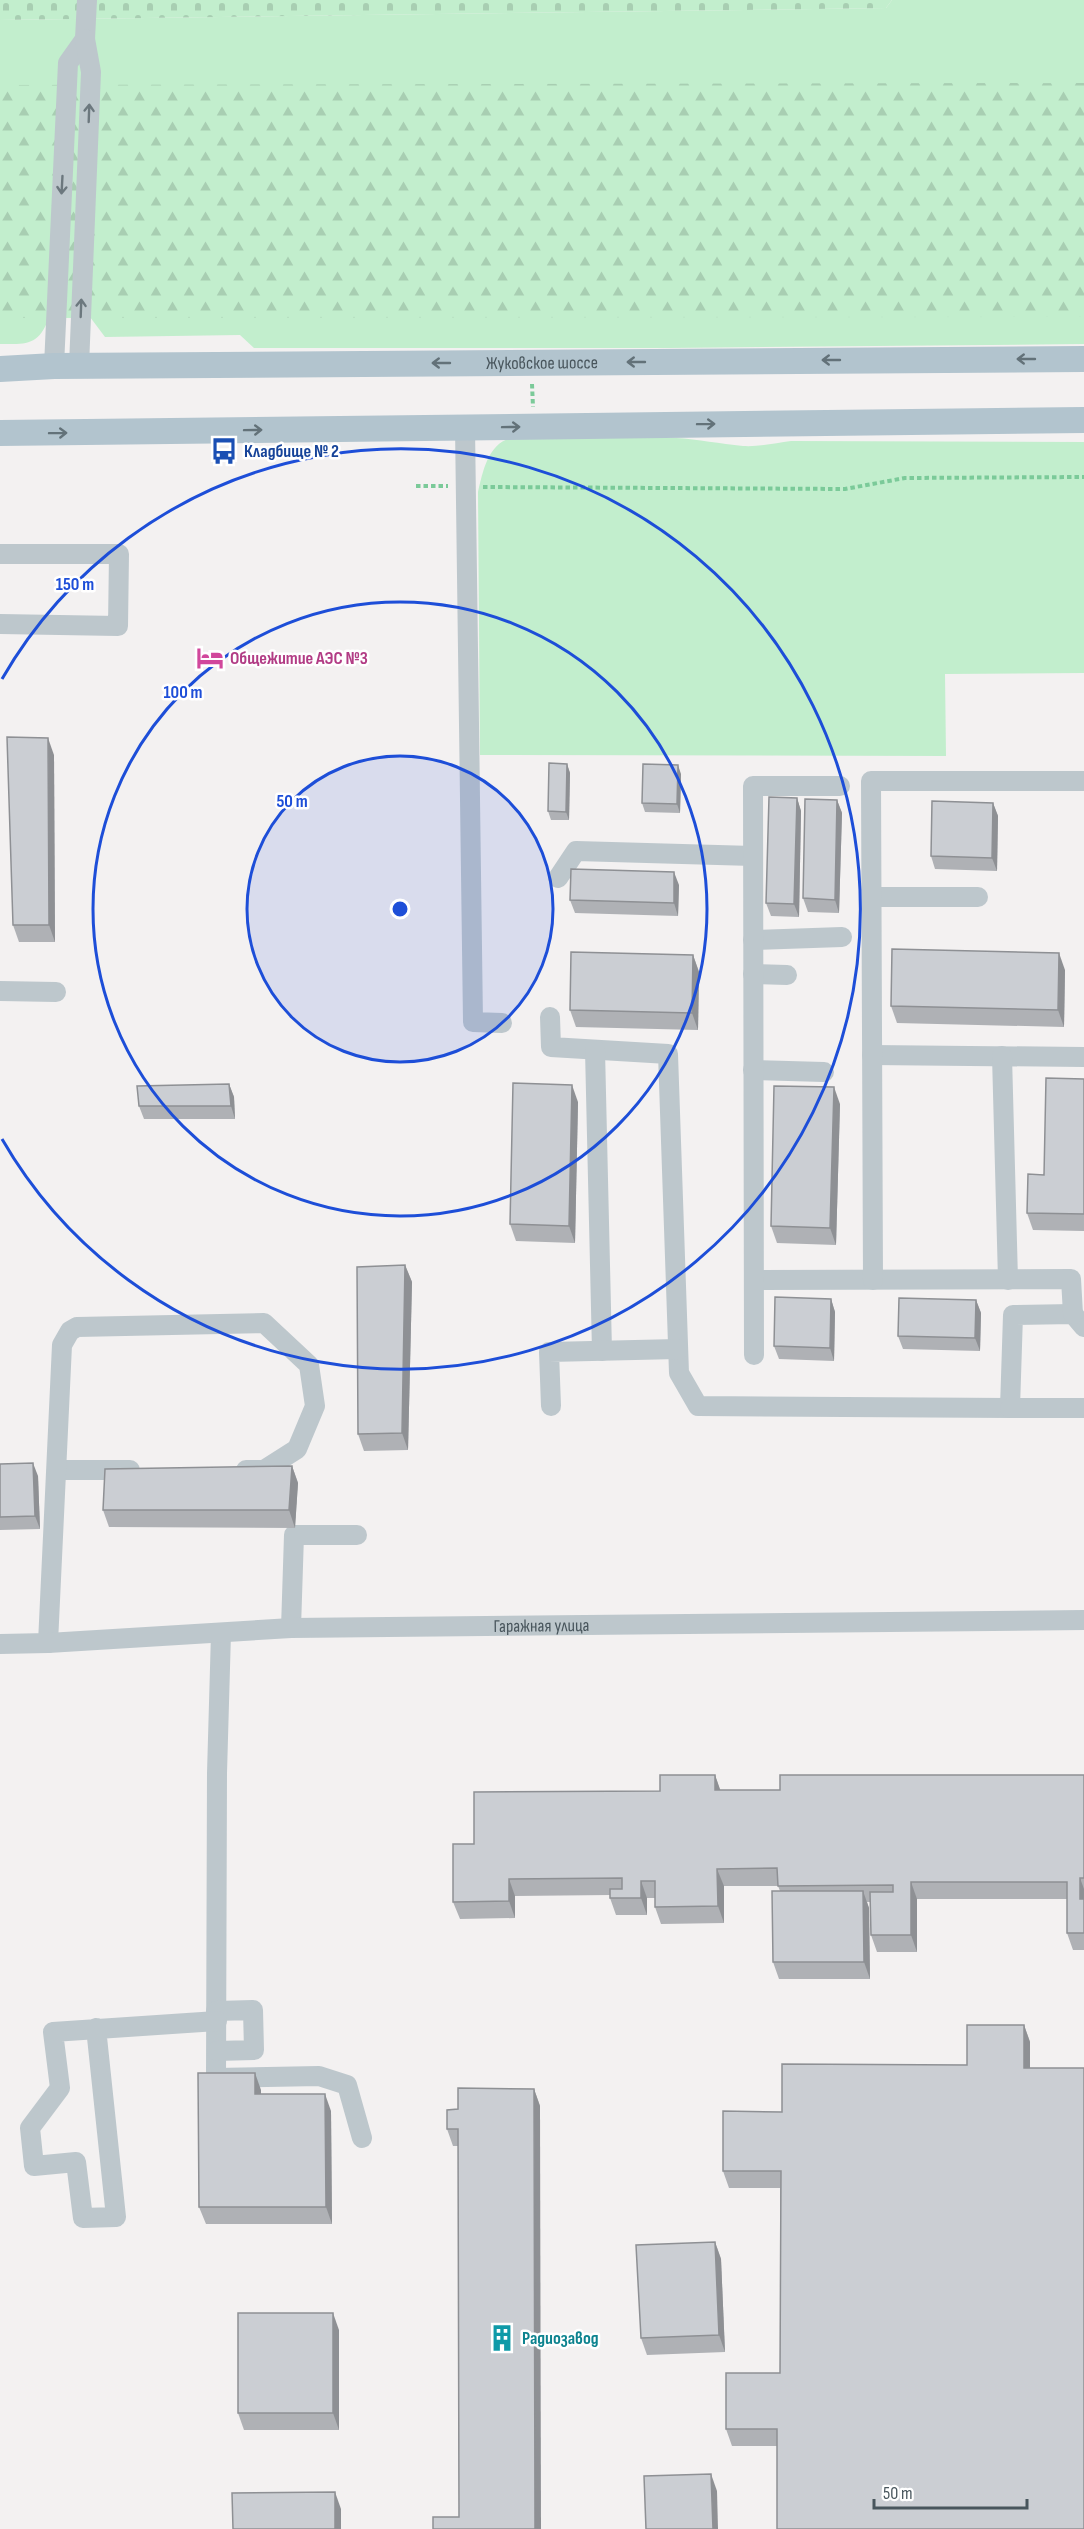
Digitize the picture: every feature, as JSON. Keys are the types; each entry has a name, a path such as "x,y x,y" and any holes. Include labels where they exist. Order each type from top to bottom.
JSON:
{"main road":[{"name":"Жуковское шоссе","path":"0,369 66,366 1084,359"},
{"path":"0,433 1084,420"}],"street":[{"path":"66,366 91,72 85,39 87,0"},
{"path":"66,366 68,63 85,39"},
{"path":"465,428 473,1022 502,1023"},
{"path":"0,554 119,554 118,626 0,624"},
{"path":"873,1280 871,781 1084,781"},
{"path":"754,1355 753,786 840,786"},
{"path":"558,879 576,851 753,856"},
{"path":"872,897 978,897"},
{"path":"753,940 842,937"},
{"path":"753,974 787,975"},
{"path":"0,991 56,992"},
{"path":"550,1017 551,1047 668,1054 679,1373 698,1406 1084,1408"},
{"path":"595,1050 602,1351"},
{"path":"872,1055 1084,1057"},
{"path":"1002,1056 1008,1280"},
{"path":"753,1070 824,1072"},
{"path":"754,1280 1071,1279 1078,1320 1013,1315 1010,1408"},
{"path":"48,1643 62,1345 70,1331 77,1327 264,1323 309,1365 315,1406 297,1449 264,1470 230,1470"},
{"path":"551,1406 549,1352 678,1349"},
{"path":"57,1470 149,1470"},
{"path":"291,1628 294,1535 357,1535"},
{"name":"Гаражная улица","path":"0,1644 291,1628 1084,1620"},
{"path":"221,1633 217,1773 216,2078 319,2076 347,2085 362,2138"},
{"path":"96,2028 116,2217 83,2218 76,2162 34,2166 30,2128 60,2088 53,2032 217,2016 253,2010 254,2050 216,2051"}],"path":[{"path":"531,363 534,427"},
{"path":"416,486 844,489 905,478 1084,477"}],"green space":[{"path":"0,0 892,0 886,8 0,20"},
{"path":"892,0 1084,0 1084,344 670,348 254,348 240,335 105,337 90,317 49,318 36,339 18,344 0,344 0,20 886,8"},
{"path":"1084,83 1084,317 0,318 0,85"},
{"path":"511,438 676,438 749,446 791,441 1084,442 1084,673 945,674 946,756 480,755 478,492 492,452 503,441"}],"building":[{"path":"7,737 48,738 49,925 13,925"},
{"path":"549,763 567,764 566,812 548,811"},
{"path":"643,764 678,765 677,804 642,803"},
{"path":"769,797 797,798 794,904 766,903"},
{"path":"805,799 837,800 835,900 803,898"},
{"path":"932,801 993,803 992,858 931,856"},
{"path":"571,869 674,872 674,903 570,900"},
{"path":"892,949 1059,953 1058,1010 891,1006"},
{"path":"571,952 693,955 692,1013 570,1010"},
{"path":"1046,1078 1084,1079 1084,1214 1027,1213 1028,1174 1044,1175"},
{"path":"513,1083 572,1085 569,1226 510,1224"},
{"path":"229,1084 231,1106 139,1106 137,1086"},
{"path":"774,1086 834,1087 830,1228 771,1226"},
{"path":"405,1265 402,1433 358,1434 357,1267"},
{"path":"775,1297 831,1299 830,1348 774,1346"},
{"path":"899,1298 976,1300 975,1338 898,1336"},
{"path":"33,1463 35,1516 0,1517 0,1464"},
{"path":"292,1466 289,1510 103,1510 105,1469"},
{"path":"660,1775 715,1775 715,1790 780,1790 780,1775 1084,1775 1084,1878 1080,1878 1080,1899 1084,1899 1084,1933 1067,1933 1067,1882 911,1882 911,1935 871,1935 870,1892 893,1892 893,1885 778,1886 777,1868 717,1869 718,1906 655,1907 655,1881 641,1881 641,1898 610,1898 610,1889 622,1889 622,1878 509,1879 509,1901 453,1902 453,1844 474,1844 474,1792 660,1791"},
{"path":"772,1891 863,1891 864,1962 773,1962"},
{"path":"967,2025 1024,2025 1024,2068 1084,2068 1084,2529 777,2529 777,2429 726,2429 726,2373 780,2373 781,2171 723,2171 723,2111 782,2112 782,2064 967,2065"},
{"path":"198,2073 255,2073 255,2094 325,2094 326,2207 199,2207"},
{"name":"Радиозавод","path":"458,2088 534,2089 535,2529 433,2529 433,2517 459,2517 458,2129 447,2129 447,2110 458,2109"},
{"path":"715,2242 719,2335 641,2338 636,2245"},
{"path":"238,2313 333,2313 333,2413 238,2413"},
{"path":"711,2474 713,2529 646,2529 644,2476"},
{"path":"335,2492 335,2529 233,2529 232,2493"}],"place":[{"name":"Кладбище № 2","path":"224,451"},
{"name":"Общежитие АЭС №3","path":"210,658"},
{"name":"Радиозавод","path":"502,2338"}]}
